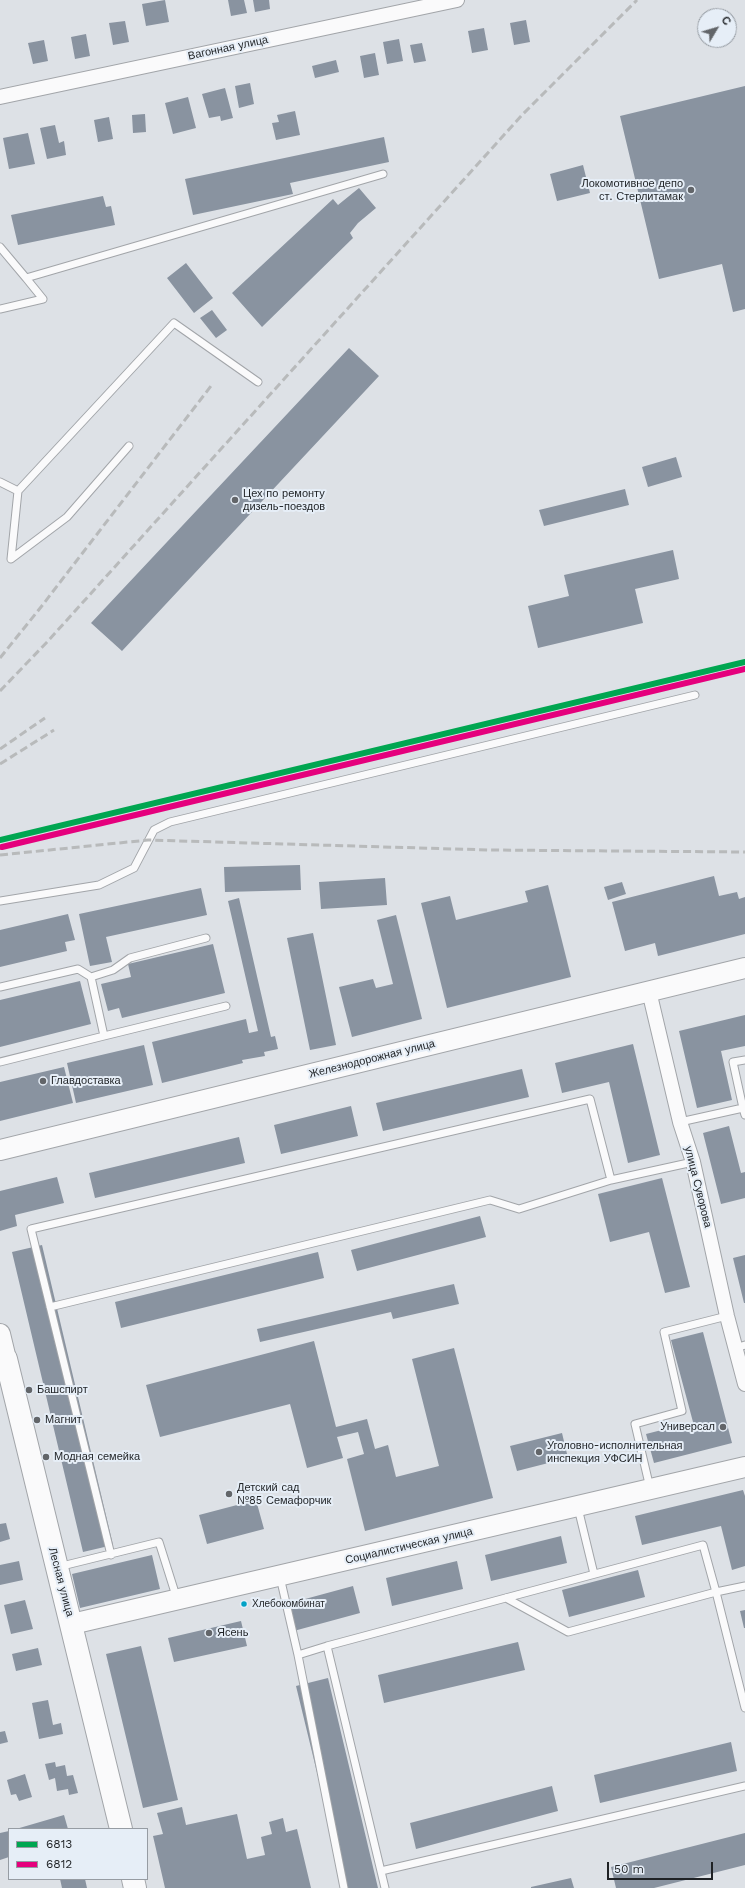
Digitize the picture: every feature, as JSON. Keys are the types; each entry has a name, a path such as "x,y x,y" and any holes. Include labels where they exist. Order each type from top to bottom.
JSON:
{"main road":[{"name":"Железнодорожная улица","path":"0,1150 745,968"},
{"name":"Лесная улица","path":"0,1334 3,1359 72,1624 121,1828"},
{"name":"Социалистическая улица","path":"72,1624 745,1467"}],"street":[{"name":"Вагонная улица","path":"0,97 457,0"},
{"name":"улица Суворова","path":"649,991 680,1122 693,1162 727,1316 740,1347 745,1384"}],"lane":[{"path":"26,278 383,174"},
{"path":"0,247 43,299 0,309"},
{"path":"129,446 67,517 11,559 18,492 174,323 258,382"},
{"path":"0,482 18,492"},
{"path":"0,901 99,885 134,868 154,830 170,822 695,695"},
{"path":"91,977 113,970 130,958 206,938"},
{"path":"0,987 78,969 91,977 104,1036"},
{"path":"0,1062 226,1006"},
{"path":"680,1122 744,1111 733,1062 745,1060"},
{"path":"111,1555 30,1229 590,1099 611,1180"},
{"path":"50,1307 490,1200 519,1210 611,1180 693,1162"},
{"path":"650,1489 635,1424 682,1411 664,1332 727,1316"},
{"path":"578,1506 594,1574"},
{"path":"57,1568 159,1542 177,1599"},
{"path":"298,1655 702,1545 716,1592 745,1708"},
{"path":"280,1576 298,1655 344,1888"},
{"path":"506,1598 568,1632 716,1592 745,1586"},
{"path":"327,1646 385,1888"},
{"path":"382,1872 745,1786"}],"building":[{"path":"165,0 169,22 146,26 142,4"},
{"path":"228,0 244,0 247,13 231,16"},
{"path":"253,0 269,0 270,9 255,12"},
{"path":"526,20 530,42 514,45 510,23"},
{"path":"125,21 129,42 113,45 109,23"},
{"path":"484,28 488,50 472,53 468,31"},
{"path":"86,34 90,56 75,59 71,37"},
{"path":"399,39 403,61 387,64 383,42"},
{"path":"44,40 48,61 33,64 28,43"},
{"path":"422,43 426,61 414,63 410,45"},
{"path":"375,53 379,75 364,78 360,56"},
{"path":"336,60 339,72 315,78 312,66"},
{"path":"250,83 254,104 239,108 235,86"},
{"name":"Локомотивное депо ст. Стерлитамак","path":"745,86 745,309 733,312 722,264 659,279 620,116"},
{"path":"225,88 233,118 221,121 220,116 209,118 202,94"},
{"path":"188,97 196,128 173,134 165,103"},
{"path":"295,111 300,135 276,140 272,123 279,122 277,115"},
{"path":"145,114 146,132 133,133 132,115"},
{"path":"109,117 113,139 98,142 94,120"},
{"path":"55,125 59,143 64,141 66,155 47,159 40,128"},
{"path":"28,133 35,164 9,169 3,138"},
{"path":"384,137 389,162 290,183 293,194 193,215 185,179"},
{"path":"583,165 590,193 557,201 550,174"},
{"path":"359,188 376,208 358,223 350,233 353,238 262,327 232,293 333,199 338,205"},
{"path":"103,196 106,207 111,206 115,225 18,245 11,215"},
{"path":"186,263 213,298 194,313 167,278"},
{"path":"212,310 227,330 216,338 200,318"},
{"name":"Цех по ремонту дизель-поездов","path":"349,348 379,376 122,651 91,623"},
{"path":"676,457 682,477 648,487 642,467"},
{"path":"625,489 629,505 544,526 539,510"},
{"path":"673,550 679,579 635,589 643,623 538,648 528,606 569,596 564,575"},
{"path":"300,865 301,890 225,892 224,867"},
{"path":"714,876 719,896 737,892 739,899 745,897 745,934 658,956 655,943 625,951 612,902"},
{"path":"385,878 387,905 321,909 319,882"},
{"path":"622,882 626,894 608,900 604,887"},
{"path":"548,885 571,977 447,1008 421,903 450,896 456,920 528,902 525,891"},
{"path":"201,888 207,915 106,937 112,962 90,966 79,914"},
{"path":"239,898 271,1037 275,1036 278,1049 264,1052 265,1056 242,1060 243,1063 162,1083 152,1042 246,1019 249,1033 258,1031 228,901"},
{"path":"68,914 75,940 65,942 67,951 0,967 0,930"},
{"path":"396,915 422,1019 352,1037 339,987 373,979 376,988 393,984 377,920"},
{"path":"313,933 336,1045 310,1050 287,938"},
{"path":"213,944 225,993 122,1018 119,1008 108,1011 101,984 131,977 128,964"},
{"path":"80,981 91,1024 0,1047 0,1000"},
{"path":"745,1015 745,1046 721,1051 732,1100 697,1108 679,1031"},
{"path":"633,1044 660,1155 628,1163 609,1082 562,1093 555,1063"},
{"path":"144,1045 153,1085 76,1103 67,1063"},
{"path":"64,1067 73,1103 0,1121 0,1082"},
{"path":"522,1069 529,1097 383,1131 376,1103"},
{"path":"351,1106 358,1136 281,1154 274,1125"},
{"path":"729,1126 741,1173 745,1172 745,1198 721,1204 703,1133"},
{"path":"239,1137 245,1163 95,1198 89,1173"},
{"path":"57,1177 64,1203 15,1215 17,1226 0,1231 0,1191"},
{"path":"662,1178 690,1287 665,1293 649,1232 610,1242 598,1194"},
{"path":"480,1216 486,1237 357,1271 351,1250"},
{"path":"42,1245 113,1545 83,1552 12,1252"},
{"path":"318,1252 324,1278 121,1328 115,1302"},
{"path":"745,1255 745,1303 744,1303 733,1258"},
{"path":"454,1284 459,1304 393,1319 391,1312 260,1342 257,1329"},
{"path":"703,1332 732,1443 654,1463 646,1434 693,1422 671,1340"},
{"path":"314,1341 336,1427 367,1419 375,1449 388,1445 396,1477 439,1466 412,1359 454,1348 493,1498 365,1531 347,1459 364,1454 358,1432 337,1437 343,1458 307,1468 290,1404 160,1437 146,1385"},
{"name":"Уголовно-исполнительная инспекция УФСИН","path":"562,1433 568,1458 517,1471 510,1446"},
{"path":"743,1490 745,1496 745,1566 732,1570 721,1526 642,1545 635,1516"},
{"name":"Детский сад №85 Семафорчик","path":"256,1500 264,1529 207,1544 199,1515"},
{"path":"6,1523 10,1539 0,1542 0,1524"},
{"path":"561,1536 567,1563 491,1581 485,1555"},
{"path":"152,1555 160,1589 80,1608 72,1574"},
{"path":"19,1561 23,1580 0,1585 0,1565"},
{"path":"457,1561 463,1589 392,1606 386,1578"},
{"path":"638,1570 645,1597 569,1617 562,1590"},
{"path":"353,1586 360,1613 290,1632 283,1605"},
{"path":"25,1600 33,1629 11,1634 4,1605"},
{"path":"745,1610 745,1628 744,1628 740,1611"},
{"path":"241,1621 247,1646 174,1662 168,1638"},
{"path":"518,1642 525,1670 384,1703 378,1675"},
{"path":"141,1646 178,1800 143,1808 106,1654"},
{"path":"38,1648 42,1665 16,1671 12,1654"},
{"path":"328,1678 378,1888 345,1888 296,1686"},
{"path":"48,1700 53,1725 61,1723 63,1734 39,1739 32,1703"},
{"path":"5,1731 8,1742 0,1744 0,1732"},
{"path":"731,1742 737,1771 600,1803 594,1775"},
{"path":"55,1762 56,1767 65,1765 67,1776 73,1775 78,1793 69,1795 68,1789 57,1791 55,1778 49,1780 45,1764"},
{"path":"25,1774 32,1797 19,1801 16,1794 11,1795 7,1780"},
{"path":"552,1786 558,1811 416,1849 410,1823"},
{"path":"182,1807 186,1825 237,1814 247,1859 265,1855 261,1837 272,1834 269,1822 283,1818 286,1832 297,1829 311,1888 165,1888 153,1836 163,1834 157,1813"},
{"path":"64,1815 68,1828 19,1828"},
{"path":"8,1831 8,1857 0,1860 0,1833"},
{"path":"745,1833 745,1865 654,1888 616,1888 611,1867"},
{"path":"571,1878 574,1888 531,1888 531,1887"},
{"path":"60,1880 85,1880 87,1888 62,1888"}],"railway":[{"path":"0,691 48,641 522,115 637,0"},
{"path":"0,658 211,386"},
{"path":"0,749 45,718"},
{"path":"0,764 54,730"},
{"path":"0,855 148,840 489,850 745,852"}],"transit line":[{"name":"6813","path":"0,840 745,662"},
{"name":"6812","path":"2,847 745,669"}],"place":[{"name":"Локомотивное депо ст. Стерлитамак","path":"691,190"},
{"name":"Цех по ремонту дизель-поездов","path":"235,500"},
{"name":"Главдоставка","path":"43,1081"},
{"name":"Башспирт","path":"29,1390"},
{"name":"Магнит","path":"37,1420"},
{"name":"Универсал","path":"723,1427"},
{"name":"Уголовно-исполнительная инспекция УФСИН","path":"539,1452"},
{"name":"Модная семейка","path":"46,1457"},
{"name":"Детский сад №85 Семафорчик","path":"229,1494"},
{"name":"Хлебокомбинат","path":"244,1604"},
{"name":"Ясень","path":"209,1633"}]}
